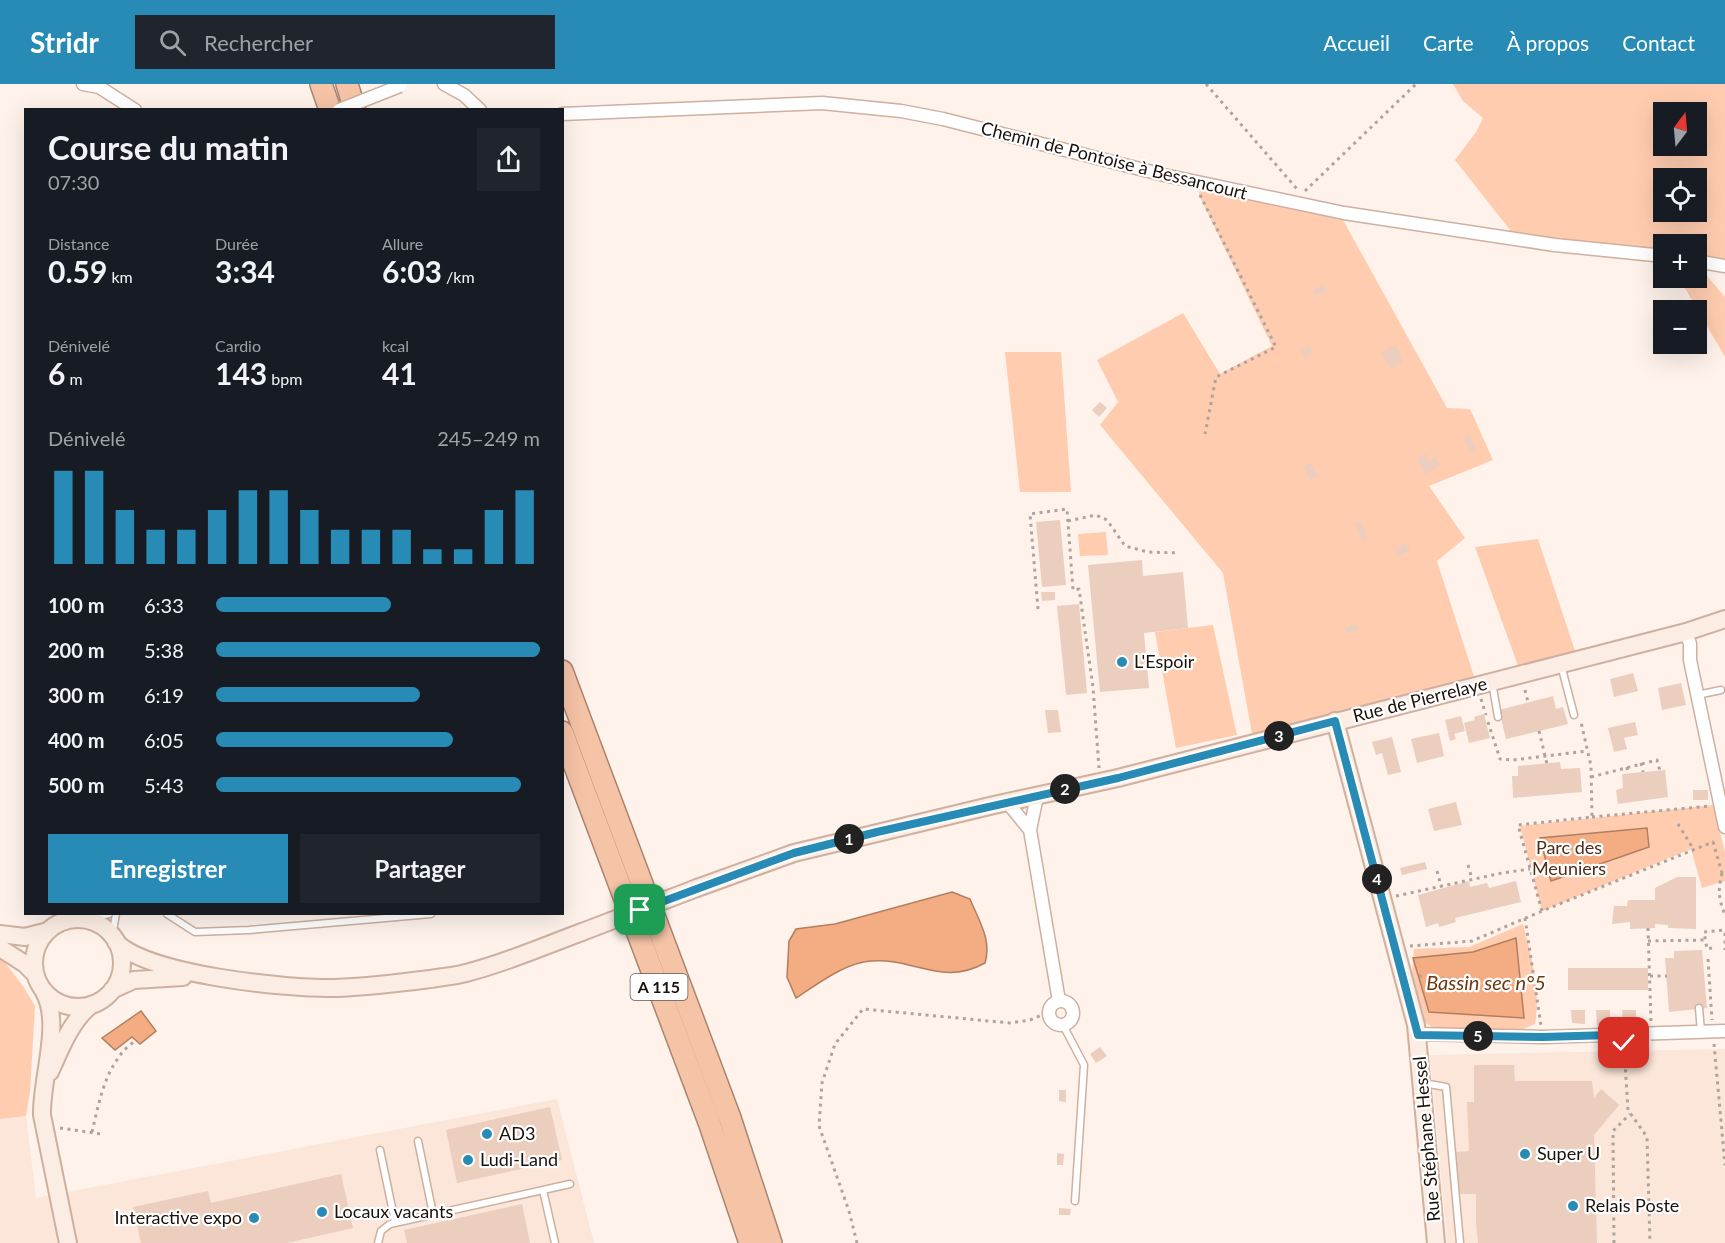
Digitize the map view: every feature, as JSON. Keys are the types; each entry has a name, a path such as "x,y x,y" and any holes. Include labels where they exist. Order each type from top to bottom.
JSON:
{"highway":[{"path":"321,84 329,108"},
{"path":"347,84 354,108"},
{"name":"A 115","path":"564,676 723,1097 771,1243"},
{"name":"A 115","path":"564,737 705,1111 750,1243"}],"main road":[{"name":"Rue de Pierrelaye","path":"217,977 333,988 387,985 465,974 794,853 1100,782 1686,632 1725,619"},
{"name":"Rue Stéphane Hessel","path":"1335,721 1418,1035 1436,1243"},
{"path":"0,934 25,937 48,931 65,921 84,920 97,924 129,953 155,963 217,977"},
{"path":"35,974 35,954 41,939 48,931"},
{"path":"45,1081 75,1023 90,1006 106,997 119,977 122,962 114,939"},
{"path":"0,948 25,964 35,974 48,999 52,1017 42,1100 44,1126 68,1243"},
{"path":"112,990 128,982 141,979 217,977"},
{"path":"44,992 64,1005 90,1006"}],"street":[{"path":"83,84 99,87 114,94 132,108"},
{"path":"444,84 464,95 478,108"},
{"path":"344,108 403,85"},
{"name":"Chemin de Pontoise à Bessancourt","path":"564,114 822,103 860,106 943,119 1194,182 1344,213 1555,245 1653,255"},
{"path":"1707,263 1725,266"},
{"path":"1686,632 1725,827"},
{"path":"1037,796 1030,830 1059,1001"},
{"path":"1008,802 1030,830"},
{"path":"1059,1001 1069,1004 1073,1013 1070,1022 1063,1025 1050,1019 1051,1007 1059,1001"},
{"path":"1418,1035 1543,1037 1713,1031"}],"lane":[{"path":"1560,664 1574,715"},
{"path":"1484,684 1498,717"},
{"path":"1697,695 1721,690"},
{"path":"84,920 105,915"},
{"path":"114,939 116,915"},
{"path":"170,915 195,932 249,930 420,915"},
{"path":"1699,1008 1713,1031"},
{"path":"1063,1025 1084,1065 1075,1201"},
{"path":"1422,1083 1446,1088 1460,1243"},
{"path":"418,1142 433,1214"},
{"path":"380,1150 395,1222"},
{"path":"378,1243 381,1231 395,1222 570,1184"},
{"path":"543,1190 555,1243"}],"path":[{"path":"1206,84 1302,194 1416,84"},
{"path":"1194,182 1276,347 1216,377 1205,434"},
{"path":"1038,609 1030,514 1067,509 1073,590 1079,589 1093,687 1100,782"},
{"path":"1068,521 1096,515 1107,520 1125,546 1148,552 1179,553"},
{"path":"1484,684 1500,759 1513,760 1587,751"},
{"path":"1574,715 1580,717 1592,765 1592,817"},
{"path":"1539,731 1547,764"},
{"path":"1591,777 1657,759 1660,771"},
{"path":"1641,763 1643,772"},
{"path":"1627,767 1628,773"},
{"path":"1542,911 1518,825 1720,804"},
{"path":"1678,825 1694,850"},
{"path":"1403,948 1472,941 1713,842 1724,873 1718,887 1718,896 1725,915"},
{"path":"1468,865 1472,879"},
{"path":"1382,898 1531,869"},
{"path":"1437,871 1441,886"},
{"path":"1525,918 1543,1037"},
{"path":"1644,1034 1644,1026 1651,1024 1648,928"},
{"path":"1712,948 1707,948 1704,932 1725,931 1725,950"},
{"path":"1648,941 1705,940"},
{"path":"1708,959 1725,1165"},
{"path":"1415,975 1462,980"},
{"path":"1650,976 1666,976"},
{"path":"857,1243 849,1211 819,1126 822,1083 835,1044 863,1009 1010,1023 1030,1020 1049,1012"},
{"path":"92,1132 101,1094 112,1069 119,1055 136,1040"},
{"path":"1624,1043 1628,1110 1647,1137 1650,1243"},
{"path":"1614,1243 1613,1131 1631,1114"},
{"path":"44,1126 101,1134"}],"shaded area":[{"path":"1725,1049 1725,1243 1447,1243 1430,1055"},
{"path":"557,1099 594,1243 0,1243 0,1119 26,1116 36,1198"}],"green space":[{"path":"1453,84 1725,84 1725,263 1707,259 1707,234 1653,234 1653,252 1508,234 1510,230 1455,160 1476,132 1483,118 1463,101"},
{"path":"1201,179 1345,207 1343,220 1447,408 1470,409 1493,460 1429,486 1465,538 1437,561 1477,686 1353,717 1252,734 1223,573 1100,425 1118,402 1097,360 1183,313 1220,374 1272,346 1199,195"},
{"path":"1707,276 1725,297 1725,357 1707,326 1707,300 1692,300 1685,288 1707,288"},
{"path":"1005,352 1061,352 1071,492 1020,492"},
{"path":"1106,532 1108,555 1080,556 1078,534"},
{"path":"1538,539 1577,657 1521,674 1475,547"},
{"path":"1213,625 1237,735 1176,748 1155,632"},
{"name":"Parc des Meuniers","path":"1713,805 1725,852 1725,881 1702,888 1691,849 1542,911 1520,826"},
{"name":"Bassin sec n°5","path":"1523,924 1536,986 1535,1024 1518,1031 1433,1027 1424,1022 1418,1014 1413,993 1414,949 1469,947"},
{"path":"0,956 35,1006 30,1092 26,1116 0,1119"}],"water":[{"path":"1647,828 1649,847 1551,881 1540,838"},
{"path":"952,892 970,899 986,938 985,963 969,970 941,972 900,963 871,961 851,966 832,975 796,998 787,977 789,941 796,929 835,924"},
{"name":"Bassin sec n°5","path":"1516,938 1524,1018 1429,1012 1413,958 1473,952"},
{"path":"141,1011 156,1031 140,1044 132,1037 115,1050 102,1038"}],"building":[{"path":"1324,284 1327,290 1315,296 1312,291"},
{"path":"1396,345 1403,362 1391,369 1381,353"},
{"path":"1310,346 1313,352 1304,357 1300,350"},
{"path":"1100,402 1107,408 1099,417 1092,410"},
{"path":"1469,434 1477,449 1470,452 1463,437"},
{"path":"1426,453 1428,460 1436,457 1440,466 1425,474 1416,458"},
{"path":"1311,463 1318,476 1310,480 1303,466"},
{"path":"1060,520 1066,585 1042,587 1036,522"},
{"path":"1361,521 1368,539 1363,541 1355,524"},
{"path":"1406,543 1410,551 1398,557 1394,549"},
{"path":"1142,560 1143,576 1183,572 1188,628 1144,633 1149,688 1100,692 1088,565"},
{"path":"1041,592 1055,592 1055,600 1042,601"},
{"path":"1079,604 1087,693 1066,695 1057,606"},
{"path":"1356,623 1358,629 1348,634 1345,629"},
{"path":"1633,673 1638,691 1614,697 1610,679"},
{"path":"1681,683 1686,705 1662,710 1658,688"},
{"path":"1553,696 1556,709 1563,707 1568,724 1506,739 1499,710"},
{"path":"1045,710 1058,710 1061,732 1048,733"},
{"path":"1484,714 1490,738 1469,743 1464,723"},
{"path":"1461,716 1465,731 1454,734 1456,739 1450,741 1445,720"},
{"path":"1635,722 1638,735 1624,738 1627,749 1614,752 1608,728"},
{"path":"1439,733 1444,756 1417,763 1411,739"},
{"path":"1392,737 1401,772 1388,775 1382,753 1376,755 1372,742"},
{"path":"1560,762 1561,769 1580,768 1582,792 1513,798 1512,776 1518,776 1518,766"},
{"path":"1665,770 1668,797 1618,804 1616,790 1623,788 1622,774"},
{"path":"1693,790 1708,790 1708,800 1693,800"},
{"path":"1456,802 1462,825 1434,831 1428,809"},
{"path":"1425,862 1427,869 1402,875 1400,868"},
{"path":"1677,877 1696,877 1696,929 1668,928 1668,925 1655,924 1655,928 1630,929 1630,922 1612,924 1614,906 1627,906 1628,900 1655,900 1655,888"},
{"path":"1469,881 1470,887 1487,883 1489,888 1516,881 1521,902 1455,918 1456,922 1439,927 1438,923 1426,927 1418,895"},
{"path":"1702,950 1707,1008 1669,1012 1665,958 1674,958 1674,951"},
{"path":"1568,968 1648,968 1648,990 1568,990"},
{"path":"1571,1010 1585,1010 1585,1024 1572,1023"},
{"path":"1596,1010 1610,1010 1610,1024 1597,1025"},
{"path":"1622,1010 1636,1010 1636,1024 1623,1023"},
{"path":"1100,1047 1107,1056 1096,1063 1090,1054"},
{"name":"Super U","path":"1474,1065 1514,1065 1515,1081 1592,1081 1594,1098 1601,1089 1619,1105 1594,1135 1597,1243 1478,1243 1476,1194 1458,1194 1455,1152 1469,1151 1467,1102 1474,1102"},
{"path":"1059,1090 1066,1090 1066,1102 1059,1101"},
{"path":"550,1107 562,1160 457,1183 446,1130"},
{"path":"1057,1153 1064,1154 1063,1165 1057,1165"},
{"path":"341,1174 353,1228 287,1243 141,1243 133,1207 208,1191 211,1203"},
{"path":"522,1204 530,1243 407,1243 404,1230"},
{"path":"1059,1208 1071,1209 1070,1215 1059,1215"}],"place":[{"name":"L'Espoir","path":"1122,662"},
{"name":"AD3","path":"487,1134"},
{"name":"Super U","path":"1525,1154"},
{"name":"Ludi-Land","path":"468,1160"},
{"name":"Relais Poste","path":"1573,1206"},
{"name":"Locaux vacants","path":"322,1212"},
{"name":"Interactive expo","path":"254,1218"}],"route":[{"path":"640,910 794,853 1053,791 1118,778 1335,721 1418,1035 1543,1037 1644,1034 1645,1042 1624,1043"}]}
